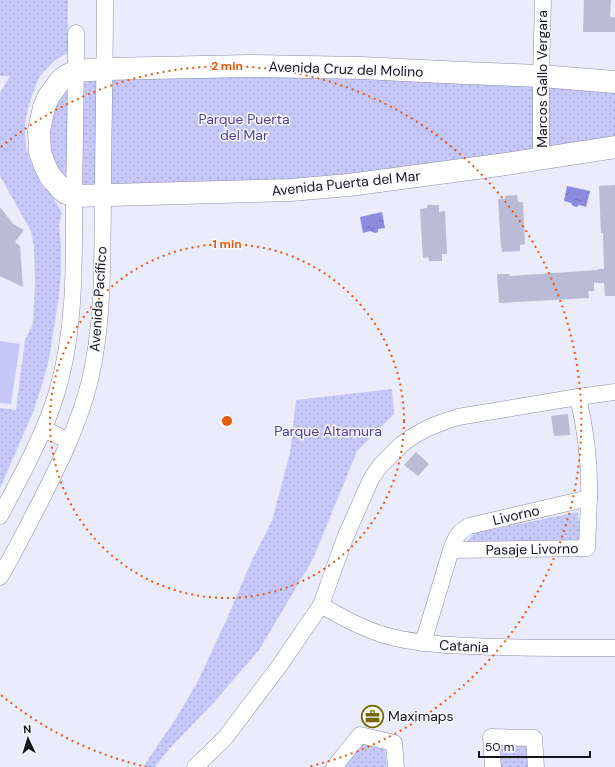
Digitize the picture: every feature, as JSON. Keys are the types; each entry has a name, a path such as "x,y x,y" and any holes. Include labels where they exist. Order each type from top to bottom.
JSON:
{"street":[{"name":"Avenida Pacífico","path":"0,577 54,475 69,441 84,400 91,375 99,326 102,284 105,0"},
{"name":"Marcos Gallo Vergara","path":"541,158 542,0"},
{"name":"Avenida Pacífico","path":"0,516 44,429 51,411 67,349 75,248 74,196 76,34"},
{"name":"Avenida Cruz del Molino","path":"76,71 249,66 331,67 541,76 615,82"},
{"path":"74,196 62,190 50,176 40,152 39,131 44,107 49,96 60,81 76,71"},
{"name":"Avenida Puerta del Mar","path":"74,196 298,190 499,166 615,147"},
{"path":"195,767 225,738 280,665 321,605 345,538 371,479 380,466 402,444 414,435 428,428 458,417 615,392"},
{"path":"578,397 586,436 589,498"},
{"path":"44,429 69,441"},
{"name":"Pasaje Livorno","path":"451,550 587,548 589,498"},
{"name":"Livorno","path":"423,643 451,550 456,537 461,531 469,526 589,498"},
{"name":"Catania","path":"321,605 341,617 383,635 423,643 504,648 615,648"},
{"path":"334,767 360,735 394,743 396,767"},
{"path":"493,767 491,737 534,738 536,767"}],"green space":[{"path":"0,0 68,0 69,52 55,60 39,77 29,104 25,123 26,147 30,160 42,186 51,194 62,213 59,224 61,272 59,296 49,359 44,378 34,410 0,488 0,408 16,410 25,340 33,324 35,283 34,247 31,231 0,176 0,93 10,76 0,76"},
{"name":"Parque Puerta del Mar","path":"238,70 615,87 615,139 348,177 79,188 67,185 50,163 47,139 57,100 71,85 96,80"},
{"path":"0,341 20,344 11,404 0,403"},
{"name":"Parque Altamura","path":"392,389 394,414 357,451 313,559 259,650 217,699 170,748 155,767 143,767 177,717 197,683 252,560 272,521 290,453 296,400"},
{"path":"578,512 580,539 569,543 467,541 475,533"},
{"path":"363,743 385,749 387,767 344,767"},
{"path":"500,745 527,745 527,767 501,767"}],"water":[{"path":"567,186 590,191 586,207 579,205 577,207 573,206 571,203 564,201"},
{"path":"382,212 385,228 378,229 378,232 375,233 370,231 363,233 360,217"}],"building":[{"path":"584,0 611,0 610,17 615,17 615,32 583,32"},
{"path":"615,185 615,296 605,296 604,283 594,283 594,291 588,291 589,298 499,303 497,274 509,274 510,276 604,269 599,186"},
{"path":"517,195 518,202 523,202 525,244 520,245 520,251 502,252 498,199 505,199 505,196"},
{"path":"427,205 439,205 439,212 445,211 447,254 442,254 442,261 429,261 428,257 423,258 420,209 427,208"},
{"path":"0,207 13,224 24,230 15,242 20,246 23,287 0,276"},
{"path":"568,414 570,435 554,436 551,416"},
{"path":"416,452 429,464 418,476 404,465"}],"place":[{"name":"Maximaps","path":"372,716"}]}
